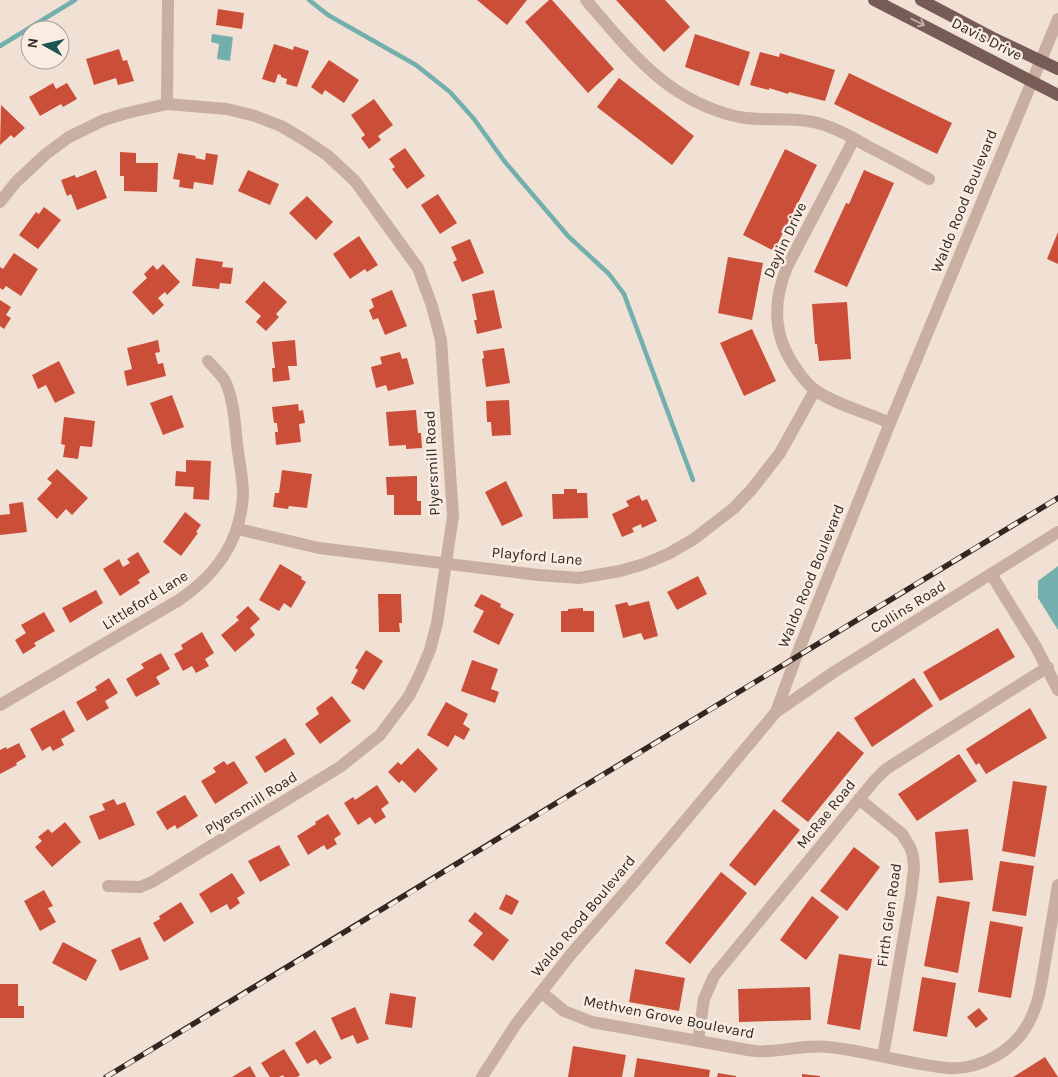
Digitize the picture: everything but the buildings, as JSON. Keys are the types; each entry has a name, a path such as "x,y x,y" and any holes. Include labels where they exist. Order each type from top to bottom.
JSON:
{"main road":[{"name":"Davis Drive","path":"874,0 1058,94"},
{"name":"Davis Drive","path":"920,0 995,40 1058,69"}],"street":[{"path":"167,104 168,0"},
{"path":"586,0 656,78 695,102 739,117 814,122 854,138 930,179"},
{"name":"Waldo Rood Boulevard","path":"482,1077 516,1024 572,953 776,712 796,657 890,423 1031,80 1058,19"},
{"name":"Plyersmill Road","path":"0,202 16,182 46,154 69,137 104,120 167,104 228,109 255,116 281,126 327,154 354,181 418,268 432,306 441,340 453,516 430,650 409,696 380,735 340,767 152,882 140,887 108,886"},
{"name":"Daylin Drive","path":"854,138 781,282 778,297 778,328 782,343 790,360 814,390 890,423"},
{"name":"Littleford Lane","path":"0,705 179,600 198,587 220,562 238,529 243,492 232,405 225,380 208,361"},
{"name":"Playford Lane","path":"238,529 319,548 538,575 579,578 620,571 668,554 717,522 734,508 752,489 780,453 814,390"},
{"name":"Collins Road","path":"776,712 834,672 1058,532"},
{"path":"991,574 1048,667 1058,690"},
{"name":"McRae Road","path":"698,1041 704,999 714,976 886,769 1048,667"},
{"name":"Firth Glen Road","path":"860,799 902,834 913,856 914,868 910,895 883,1056"},
{"name":"Methven Grove Boulevard","path":"541,992 564,1011 592,1022 748,1050 767,1051 825,1046 949,1068 967,1067 980,1064 1009,1048 1029,1024 1041,986 1058,885"}],"water":[{"path":"212,34 233,37 230,61 217,59 219,44 211,42"},
{"path":"1058,566 1058,630 1038,598 1038,581"}],"waterway":[{"path":"0,46 75,0"},
{"path":"309,0 328,15 416,65 450,92 474,119 505,162 568,236 609,274 624,294 693,480"}],"railway":[{"path":"106,1077 1058,498"}]}
